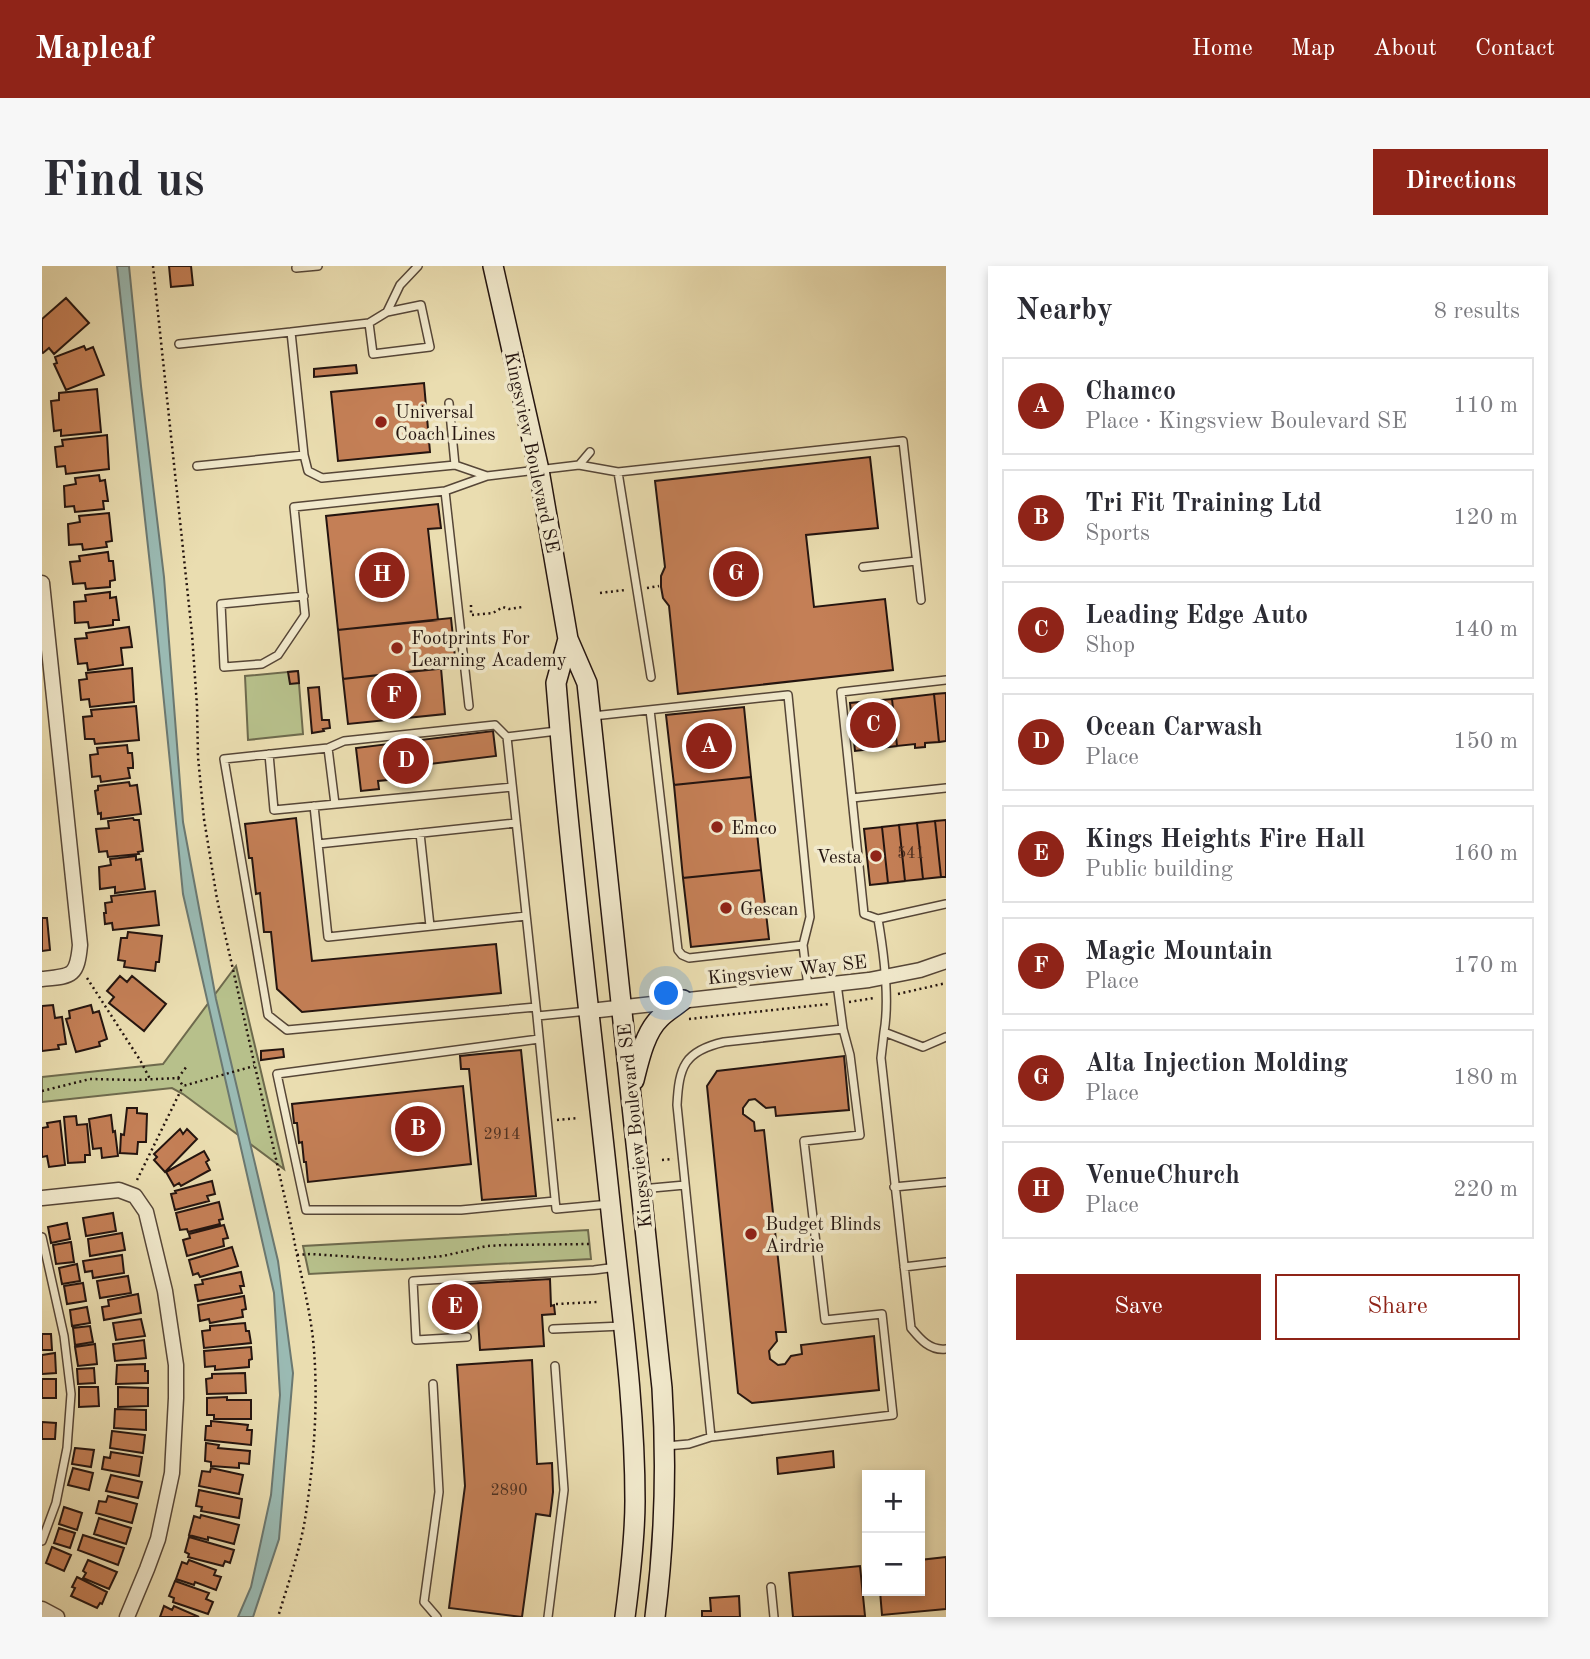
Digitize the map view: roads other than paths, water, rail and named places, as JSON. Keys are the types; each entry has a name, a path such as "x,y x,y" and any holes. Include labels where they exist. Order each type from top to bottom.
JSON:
{"main road":[{"name":"Kingsview Boulevard SE","path":"493,266 539,470 568,639 587,683 660,1376 665,1446 662,1560 655,1617"},
{"name":"Kingsview Boulevard SE","path":"568,639 556,683 559,731 630,1391 635,1502 625,1617"},
{"path":"631,1091 649,1034 659,1019 685,1010"}],"street":[{"path":"42,583 79,945 78,965 66,977 42,979"},
{"name":"Kingsview Way SE","path":"590,1011 621,1007 685,1010 808,987 884,977 920,970 946,961"},
{"path":"42,1198 119,1190 135,1196 146,1212 165,1291 176,1365 172,1473 158,1538 127,1617"},
{"path":"42,1609 57,1617"}],"lane":[{"path":"296,268 318,266"},
{"path":"387,312 400,285 418,266"},
{"path":"179,344 369,323 387,312 421,305 430,346 373,354 369,323"},
{"path":"291,332 308,471 322,478 455,465 487,476"},
{"path":"449,403 455,465"},
{"path":"304,596 221,604 224,667 262,664 278,655 305,615 304,596 294,507 445,491 487,476 579,465 618,472 903,441 921,600"},
{"path":"579,465 590,452"},
{"path":"197,466 304,455"},
{"path":"618,472 651,677"},
{"path":"445,491 469,706"},
{"path":"863,567 916,561"},
{"path":"946,680 841,692 864,914 878,919 946,904"},
{"path":"590,717 788,695 810,917 803,944 808,987"},
{"path":"650,710 678,950 681,956 689,958 803,944"},
{"path":"536,1007 287,1030 268,1015 224,759 328,748 344,741 495,725 507,737 536,1007 556,1209 611,1204"},
{"path":"507,737 559,731"},
{"path":"328,748 335,804"},
{"path":"269,754 274,810 512,787"},
{"path":"852,798 946,788"},
{"path":"314,806 328,937 526,916"},
{"path":"318,844 516,823"},
{"path":"420,833 429,926"},
{"path":"878,919 884,956 887,1014 881,1058 911,1328 924,1343 939,1350 946,1349"},
{"path":"665,1446 689,1444 711,1437 893,1415 882,1314 825,1320 804,1141 860,1135 850,1055 843,1029 837,984"},
{"path":"537,1017 590,1011"},
{"path":"711,1437 677,1105 681,1073 686,1062 707,1045 843,1029"},
{"path":"884,1032 923,1047 946,1037"},
{"path":"539,1038 277,1074 306,1210 461,1210 555,1201"},
{"path":"894,1187 946,1182"},
{"path":"640,1189 685,1185"},
{"path":"42,1237 64,1336 71,1394 67,1448 55,1503 42,1541"},
{"path":"904,1267 946,1262"},
{"path":"467,1337 416,1340 413,1281 617,1267"},
{"path":"553,1329 623,1326"},
{"path":"548,1617 564,1490 555,1366"},
{"path":"433,1384 439,1492 424,1602 437,1617"},
{"path":"771,1587 774,1617"}],"water":[{"path":"117,266 129,266 164,577 183,822 216,999 278,1261 293,1373 279,1539 253,1617 238,1617 251,1587 271,1495 280,1395 274,1293 183,894"}],"place":[{"name":"Universal Coach Lines","path":"381,422"},
{"name":"Alta Injection Molding","path":"736,574"},
{"name":"VenueChurch","path":"382,575"},
{"name":"Footprints For Learning Academy","path":"397,648"},
{"name":"Magic Mountain","path":"394,696"},
{"name":"Leading Edge Auto","path":"873,725"},
{"name":"Chamco","path":"709,746"},
{"name":"Ocean Carwash","path":"406,761"},
{"name":"Emco","path":"717,827"},
{"name":"Vesta","path":"876,856"},
{"name":"Gescan","path":"726,908"},
{"name":"Tri Fit Training Ltd","path":"418,1129"},
{"name":"Budget Blinds Airdrie","path":"751,1234"},
{"name":"Kings Heights Fire Hall","path":"455,1307"}]}
